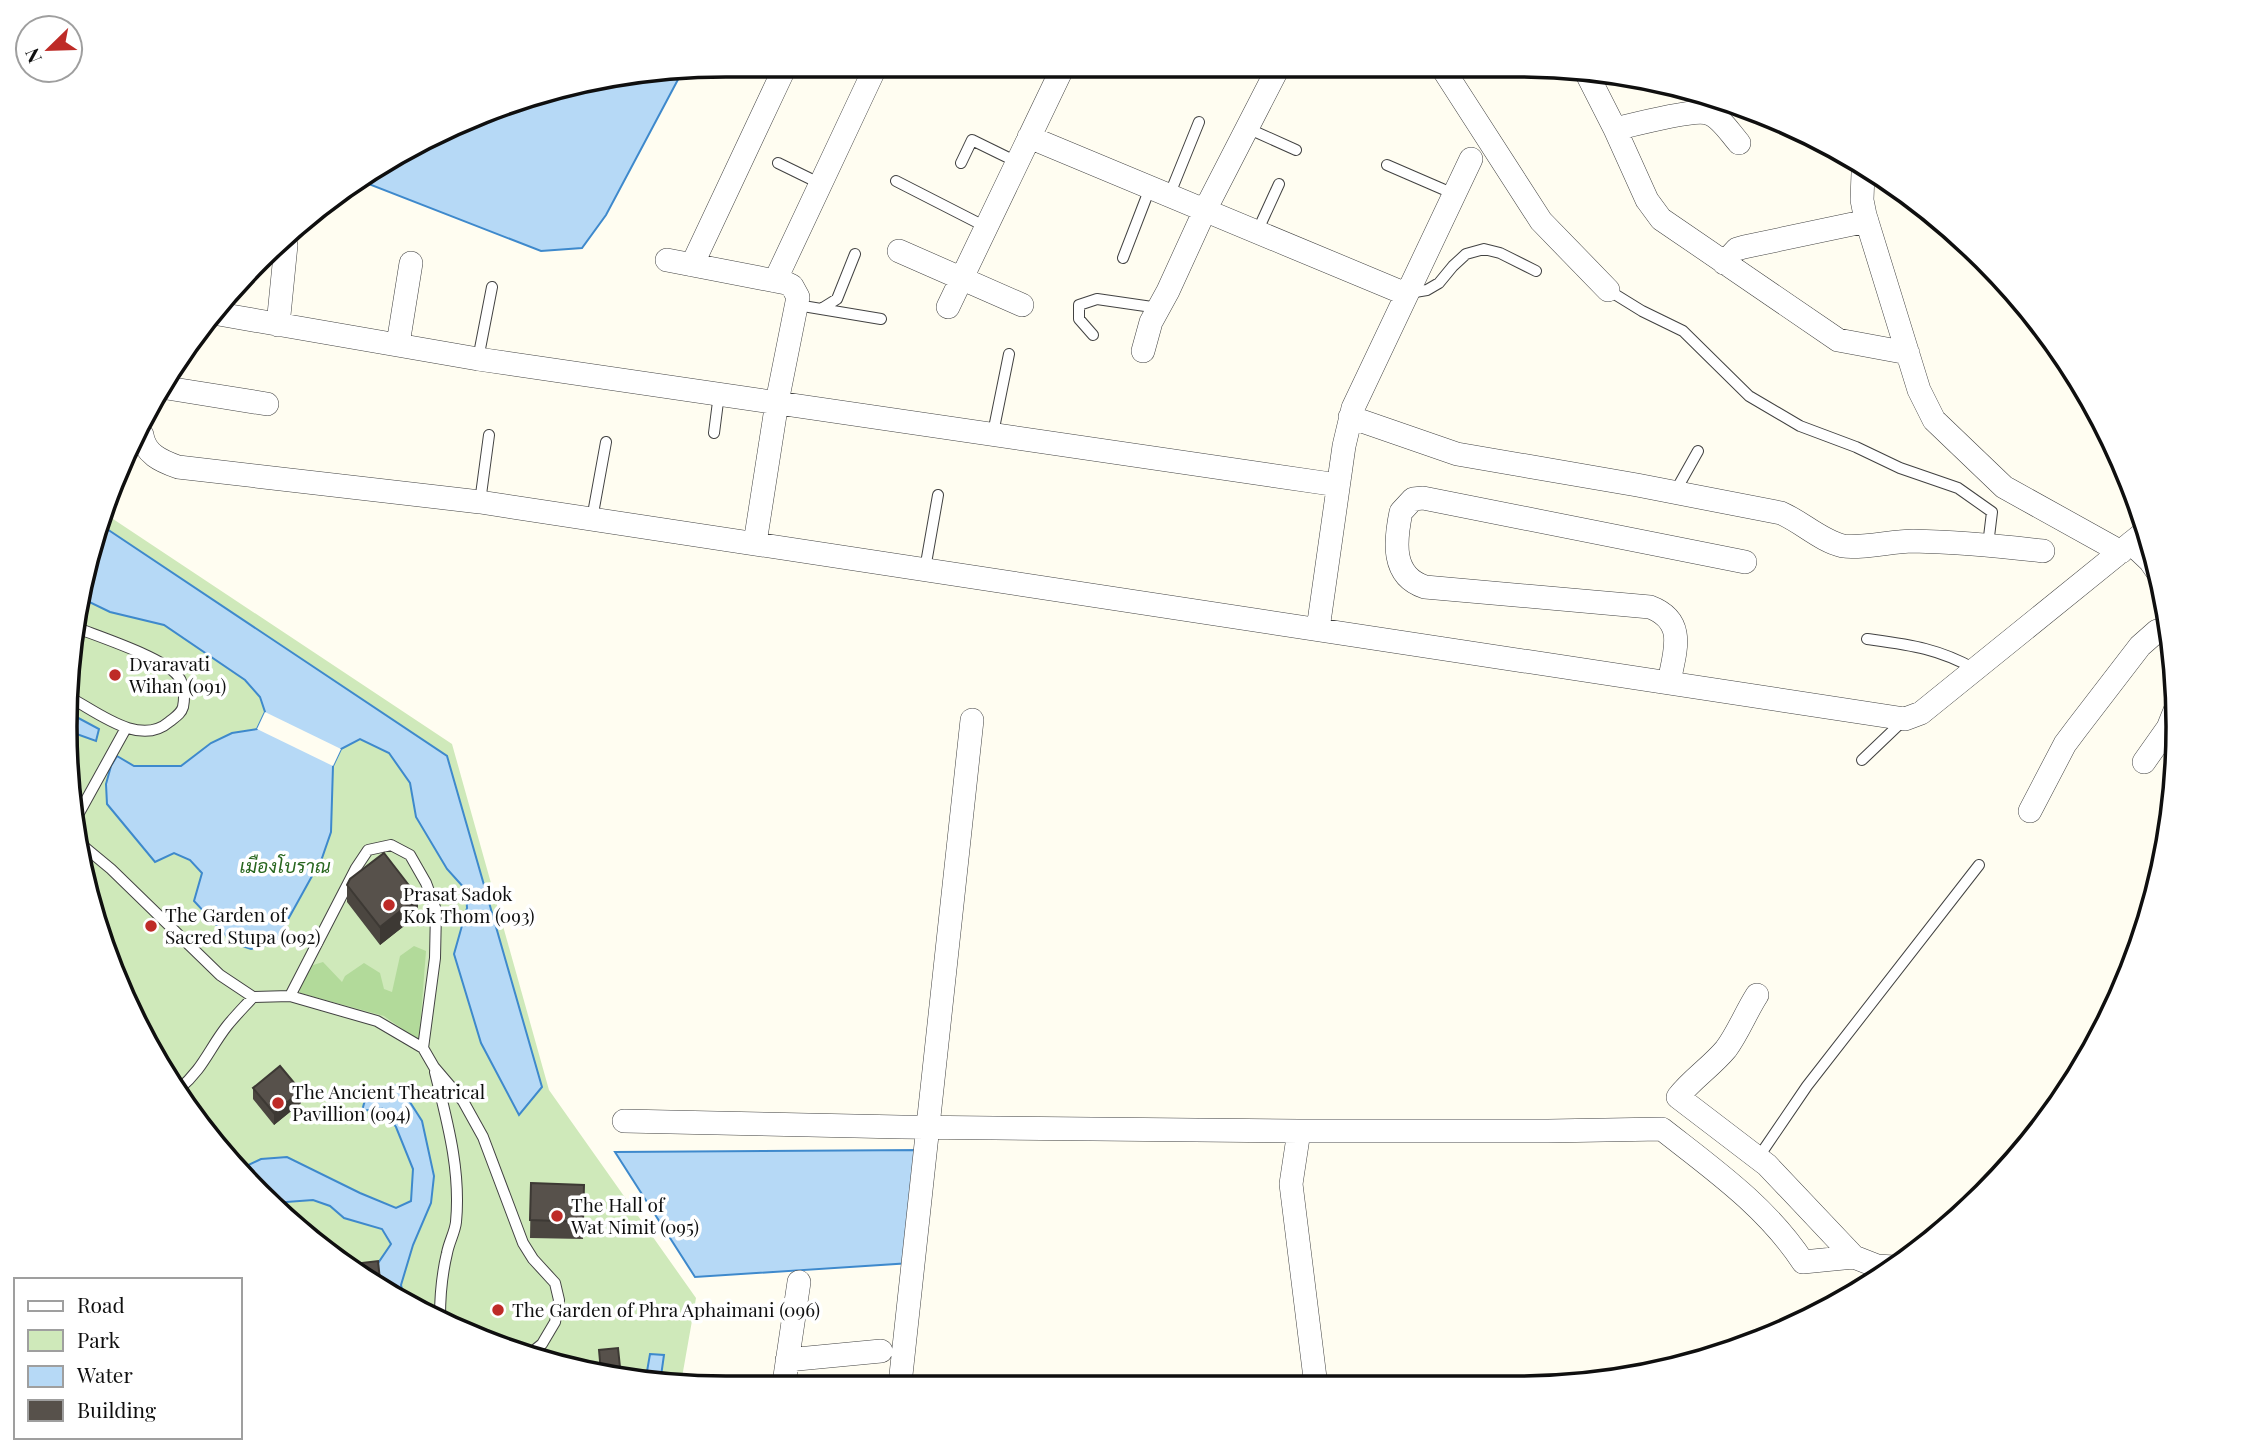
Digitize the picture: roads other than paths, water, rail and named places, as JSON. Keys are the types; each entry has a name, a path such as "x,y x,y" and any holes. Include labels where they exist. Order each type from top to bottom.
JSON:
{"street":[{"path":"692,264 780,77"},
{"path":"775,281 871,77"},
{"path":"948,307 1058,77"},
{"path":"1143,351 1151,322 1273,77"},
{"path":"1448,77 1541,221 1608,290"},
{"path":"1591,82 1647,200 1668,225 1838,340 1908,353"},
{"path":"1615,129 1706,112 1716,117 1739,143"},
{"path":"1029,137 1406,294"},
{"path":"1318,629 1350,417 1471,159"},
{"path":"1863,177 1862,200 1867,221 1919,390 1934,420 2004,487 2122,551 2144,559"},
{"path":"1724,263 1737,249 1867,221"},
{"path":"278,325 286,250"},
{"path":"899,251 1022,305"},
{"path":"667,260 775,281 792,286 798,297 777,402 755,543"},
{"path":"398,344 411,262"},
{"path":"224,315 478,359 1338,485"},
{"path":"172,389 267,404"},
{"path":"1350,417 1457,454 1781,513 1798,520 1826,539 1846,546 1911,541 2043,551"},
{"path":"143,442 152,455 177,467 480,502 1905,719 1921,712 2122,551"},
{"path":"1669,682 1676,648 1676,633 1663,612 1650,607 1415,584 1402,571 1398,561 1401,512 1413,499 1423,498 1745,562"},
{"path":"2030,811 2065,744 2140,646 2158,631"},
{"path":"901,1376 972,720"},
{"path":"2144,762 2166,731"},
{"path":"1756,995 1728,1047 1709,1068 1689,1083 1678,1097 1758,1158 1854,1257 1878,1266"},
{"path":"624,1121 1299,1131 1662,1129 1754,1203 1786,1236 1803,1262 1854,1257"},
{"path":"1299,1131 1291,1184 1315,1376"},
{"path":"785,1376 799,1282"},
{"path":"787,1360 881,1351"}],"lane":[{"path":"1123,258 1199,122"},
{"path":"1247,128 1296,150"},
{"path":"961,163 972,140 1017,162"},
{"path":"778,163 821,184"},
{"path":"1387,165 1454,194"},
{"path":"896,181 986,227"},
{"path":"1257,232 1279,184"},
{"path":"1406,294 1427,290 1439,283 1466,254 1484,250 1500,253 1536,271"},
{"path":"797,305 845,313 821,309 837,299 855,254"},
{"path":"478,359 492,287"},
{"path":"1608,290 1642,311 1683,331 1749,396 1800,426 1856,447 1900,468 1958,488 1992,512 1988,545"},
{"path":"1093,335 1079,319 1079,305 1097,299 1159,308"},
{"path":"993,433 1009,354"},
{"path":"714,433 719,394"},
{"path":"480,502 489,435"},
{"path":"592,519 606,442"},
{"path":"1675,492 1698,452"},
{"path":"925,569 938,495"},
{"path":"78,702 126,728 142,732 165,726 181,712 185,694 178,676 160,663 85,631"},
{"path":"1867,639 1932,649 1975,670"},
{"path":"1862,760 1905,719"},
{"path":"82,807 126,728"},
{"path":"290,996 356,868 368,850 391,845 410,855 426,883 436,910 435,958 423,1048"},
{"path":"89,850 220,975 253,997 290,996 377,1021 423,1048 434,1067 463,1101 483,1137 523,1243 533,1259 555,1283 559,1300 555,1321 537,1348"},
{"path":"1758,1158 1807,1086 1979,865"},
{"path":"184,1084 191,1079 226,1028 253,997"},
{"path":"434,1067 453,1147 456,1189 456,1223 440,1287 440,1309"}],"water":[{"path":"678,79 606,215 582,248 541,251 369,184 439,144 518,111 600,89"},
{"path":"108,529 447,756 542,1087 519,1115 481,1043 454,954 467,908 466,890 447,869 416,817 410,783 389,753 360,739 341,749 333,766 331,832 322,858 275,943 251,949 233,943 194,901 202,873 190,860 174,853 155,862 107,804 106,784 117,756 134,766 181,766 211,743 232,733 257,729 265,712 260,697 245,680 164,625 110,612 89,602"},
{"path":"77,717 99,729 96,741 77,734"},
{"path":"399,1085 422,1121 434,1176 431,1203 413,1245 402,1289 368,1268 376,1266 391,1244 382,1229 344,1218 330,1206 313,1200 284,1202 248,1165 261,1159 287,1157 396,1208 411,1201 413,1169 396,1127 382,1108 362,1111 370,1093"},
{"path":"922,1150 911,1263 695,1277 615,1152"},
{"path":"650,1354 664,1355 662,1372 647,1371"}],"place":[{"name":"Dvaravati Wihan (091)","path":"115,675"},
{"name":"Prasat Sadok Kok Thom (093)","path":"389,905"},
{"name":"The Garden of Sacred Stupa (092)","path":"151,926"},
{"name":"The Ancient Theatrical Pavillion (094)","path":"278,1103"},
{"name":"The Hall of Wat Nimit (095)","path":"557,1216"},
{"name":"The Garden of Phra Aphaimani (096)","path":"498,1310"}],"park label":[{"name":"เมืองโบราณ","path":"285,866"}]}
